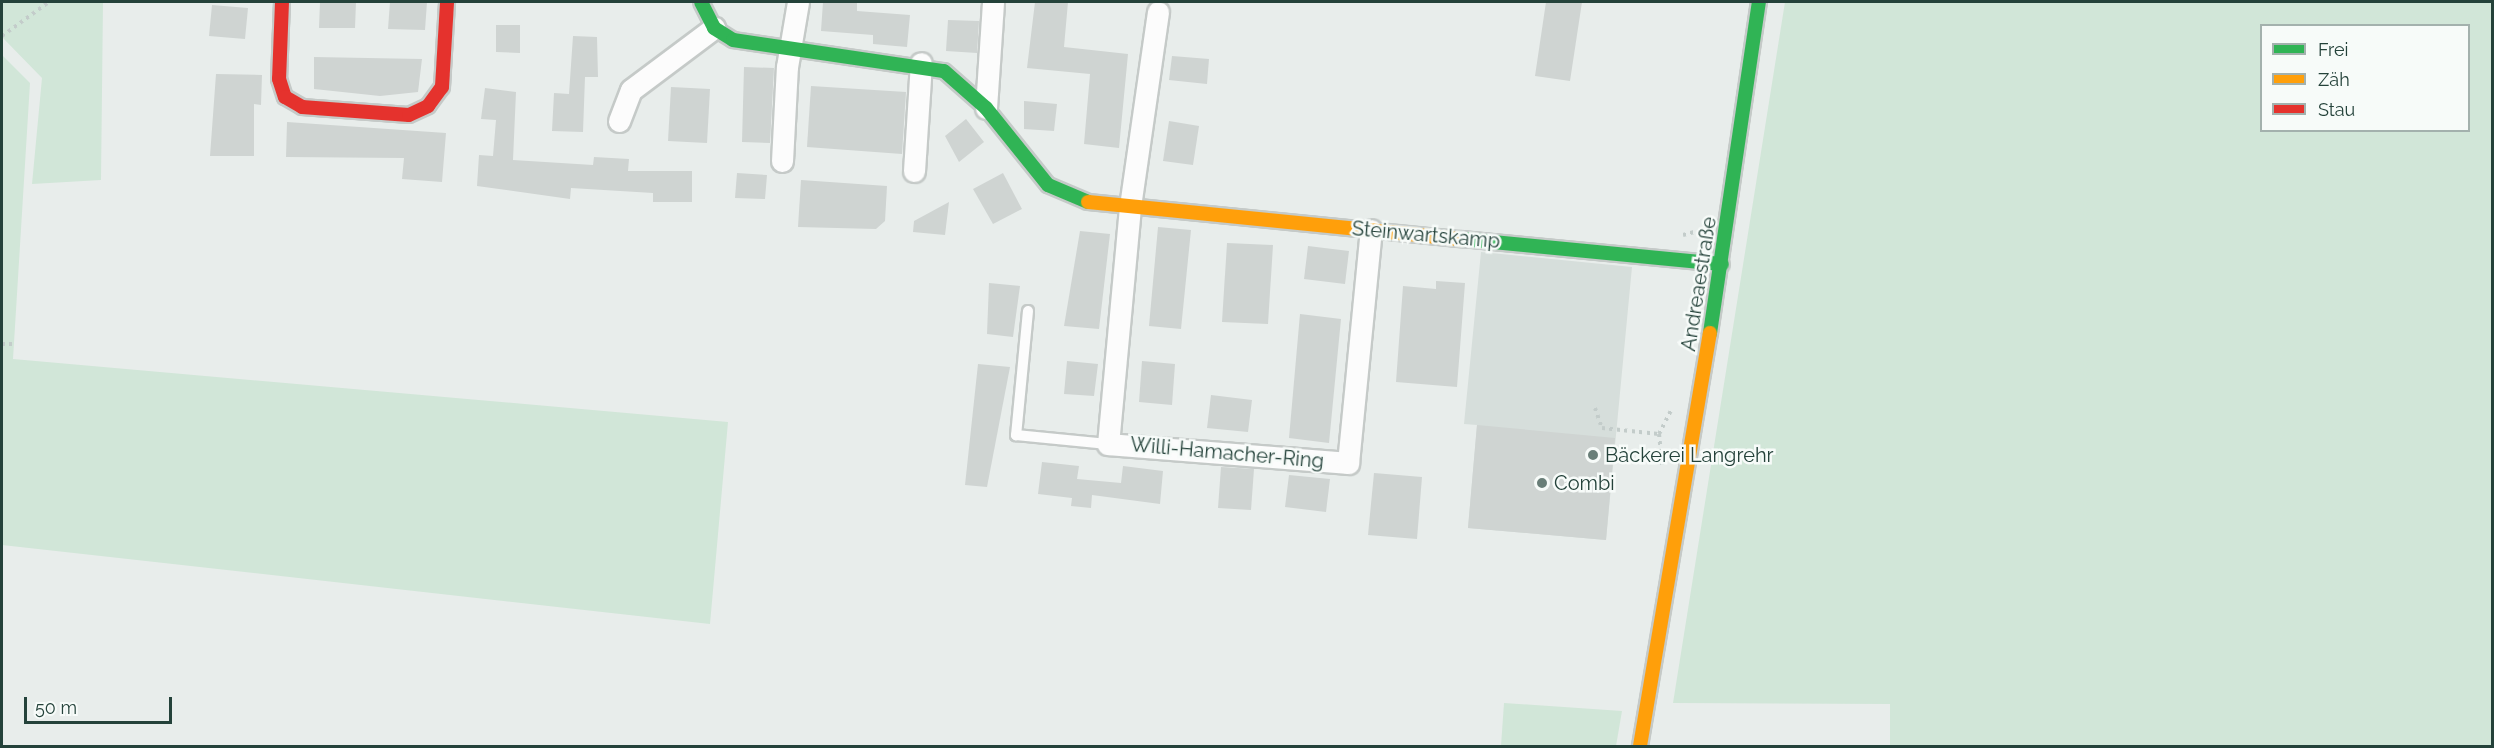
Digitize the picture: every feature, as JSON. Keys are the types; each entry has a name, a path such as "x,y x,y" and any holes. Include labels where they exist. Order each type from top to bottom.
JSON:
{"street":[{"path":"282,2 279,79 285,97 302,107 409,115 428,106 442,87 447,2"},
{"path":"619,121 631,90 714,28 701,2"},
{"path":"782,161 791,48 798,2"},
{"path":"986,108 993,2"},
{"name":"Andreaestraße","path":"1640,747 1668,571 1722,264 1760,2"},
{"path":"1130,207 1158,12"},
{"name":"Steinwartskamp","path":"714,28 733,40 921,63 944,71 986,108 1063,197 1130,207 1722,264"},
{"path":"914,171 921,63"},
{"name":"Willi-Hamacher-Ring","path":"1130,207 1108,444 1348,463 1371,230"}],"lane":[{"path":"1028,311 1016,435 1108,444"}],"path":[{"path":"2,36 49,2"},
{"path":"2,344 14,344"},
{"path":"1595,408 1602,428 1659,434 1663,475"}],"shaded area":[{"path":"1481,252 1632,267 1606,540 1468,528 1477,425 1464,424"}],"green space":[{"path":"2,2 103,2 101,180 32,184 42,78 2,37"},
{"path":"1785,2 2492,2 2492,746 1890,746 1890,704 1673,703"},
{"path":"2,55 30,83 13,359 728,422 710,624 2,545"},
{"path":"1504,703 1622,711 1616,746 1501,746"}],"building":[{"path":"320,2 356,2 355,28 319,28"},
{"path":"390,2 427,2 425,30 388,29"},
{"path":"823,2 857,2 857,11 910,15 907,47 873,44 873,35 821,31"},
{"path":"1035,2 1068,2 1064,47 1128,54 1119,148 1084,144 1090,74 1027,68"},
{"path":"1546,2 1582,2 1570,81 1535,76"},
{"path":"212,5 248,8 245,39 209,36"},
{"path":"948,20 979,21 977,53 946,51"},
{"path":"496,25 520,25 520,53 496,52"},
{"path":"573,36 597,37 598,77 585,77 583,132 552,131 554,93 569,94"},
{"path":"1172,56 1209,59 1207,84 1169,80"},
{"path":"314,57 422,59 418,92 380,96 314,89"},
{"path":"744,67 774,68 770,143 742,142"},
{"path":"216,74 262,75 261,105 254,104 254,156 210,156"},
{"path":"811,86 906,92 902,154 807,147"},
{"path":"671,87 710,89 707,143 668,141"},
{"path":"485,88 516,92 513,160 593,165 594,157 629,159 628,171 692,171 692,202 653,202 653,193 571,188 570,199 477,186 479,155 493,156 496,120 481,119"},
{"path":"1024,101 1057,104 1054,131 1024,129"},
{"path":"966,119 984,142 959,162 945,136"},
{"path":"1169,121 1199,126 1193,165 1163,161"},
{"path":"287,122 446,133 442,182 402,179 404,158 286,157"},
{"path":"737,173 767,175 765,199 735,198"},
{"path":"1003,173 1022,209 993,224 973,189"},
{"path":"801,180 887,186 885,221 876,229 798,227"},
{"path":"949,202 945,235 913,232 914,221"},
{"path":"1158,227 1191,230 1181,329 1149,326"},
{"path":"1080,231 1110,234 1099,329 1064,326"},
{"path":"1227,243 1273,245 1268,324 1222,322"},
{"path":"1308,246 1349,251 1345,284 1304,279"},
{"path":"1436,281 1465,283 1457,387 1396,382 1403,286 1436,289"},
{"path":"989,283 1020,286 1013,337 987,334"},
{"path":"1300,314 1341,319 1329,443 1289,438"},
{"path":"1067,361 1098,364 1094,396 1064,394"},
{"path":"1142,361 1175,364 1172,405 1139,402"},
{"path":"978,364 1010,367 987,487 965,485"},
{"path":"1211,395 1252,400 1248,432 1207,428"},
{"name":"Combi","path":"1477,425 1615,438 1606,540 1468,528"},
{"path":"1042,462 1079,466 1077,479 1121,483 1123,466 1163,471 1160,504 1092,495 1091,508 1071,506 1072,498 1038,494"},
{"path":"1221,467 1254,469 1251,510 1218,508"},
{"path":"1374,473 1422,477 1417,539 1368,535"},
{"path":"1289,475 1330,479 1326,512 1285,507"}],"traffic: fast":[{"path":"701,2 714,28 733,40 944,71 986,108 1048,185 1088,202"},
{"path":"1710,333 1759,2"},
{"path":"1461,239 1722,264"}],"traffic: slow":[{"path":"1088,202 1461,239"},
{"path":"1640,746 1710,333"}],"traffic: jam":[{"path":"282,2 279,79 285,97 302,107 409,115 428,106 442,87 447,2"}],"place":[{"name":"Bäckerei Langrehr","path":"1593,455"},
{"name":"Combi","path":"1542,483"}]}
